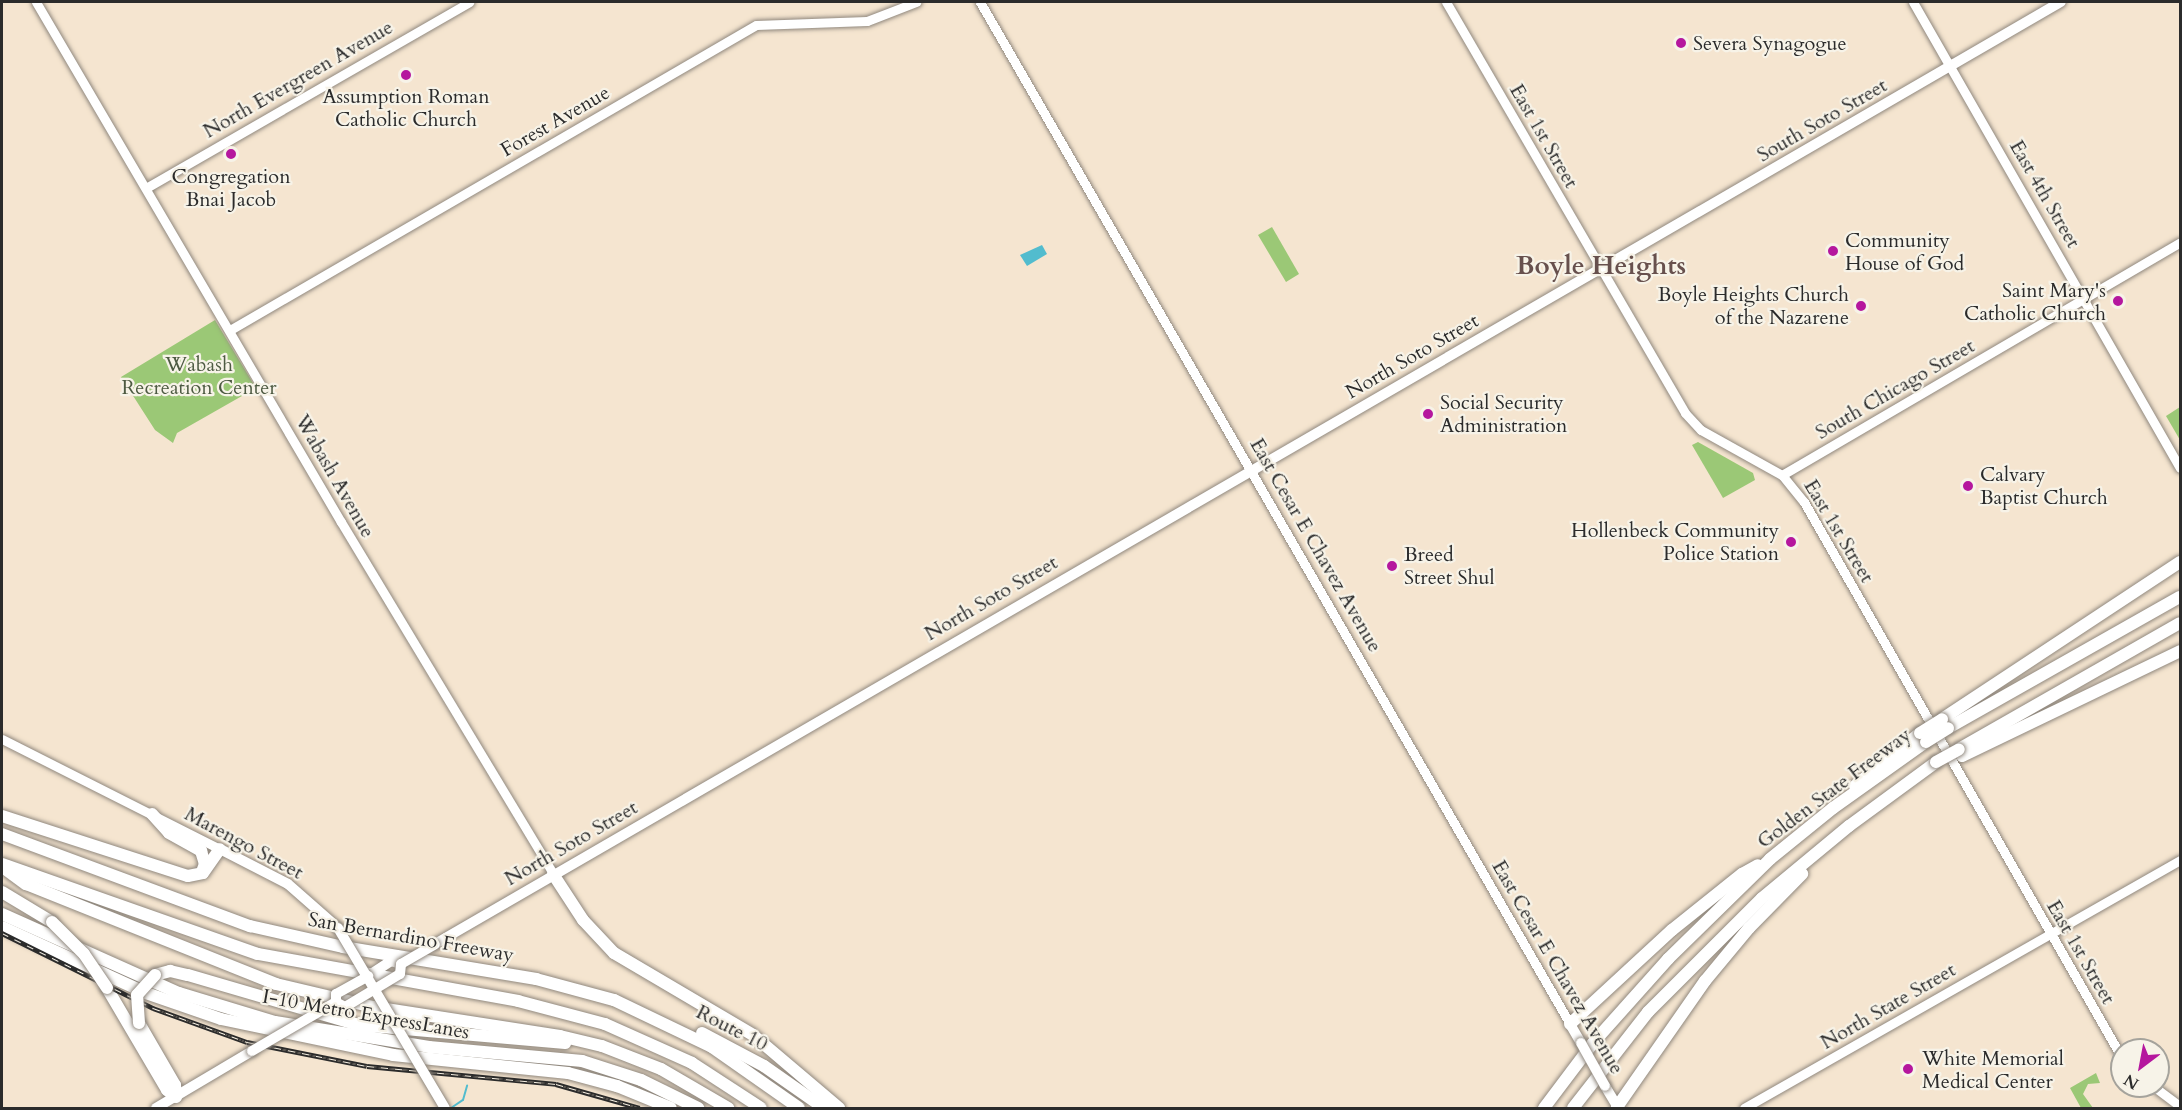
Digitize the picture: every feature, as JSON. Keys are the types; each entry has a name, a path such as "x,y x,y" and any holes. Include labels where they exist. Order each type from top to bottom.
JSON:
{"highway":[{"path":"1945,724 2181,562"},
{"name":"Golden State Freeway","path":"1544,1108 1593,1043 1668,959 1770,860 1833,808 1923,738 1945,724 2181,597"},
{"name":"Golden State Freeway","path":"1573,1108 1610,1058 1681,976 1762,898 1848,825 1935,766 2181,624"},
{"path":"1960,752 2181,651"},
{"path":"152,814 169,833 201,851 206,864 197,876"},
{"path":"2,816 197,876"},
{"path":"1618,1108 1705,981 1741,937 1848,825"},
{"name":"San Bernardino Freeway","path":"2,834 250,926 343,947 536,979 614,1000 720,1052 799,1108"},
{"path":"197,876 220,849"},
{"path":"1570,1024 1672,930 1742,874 1770,860"},
{"path":"2,865 26,884 276,984 373,1007 560,1036 602,1046 662,1069 728,1108"},
{"path":"2,865 258,954 518,1001 605,1024 692,1062 761,1108"},
{"path":"553,874 583,920 614,953 753,1035 839,1108"},
{"path":"2,892 52,922 84,954 167,1090 176,1097"},
{"name":"I-10 Metro ExpressLanes","path":"2,914 179,993 275,1022 429,1047 582,1061 641,1080 698,1108"},
{"name":"I-10 Metro ExpressLanes","path":"2,927 146,993 221,1019 393,1055 568,1073 617,1086 671,1108"},
{"path":"176,1097 175,1084 139,1023 137,995 155,975 170,971 359,1025 602,1046"},
{"name":"Route 10","path":"614,1000 727,1045 824,1108"}],"main road":[{"name":"South Soto Street","path":"1601,269 2061,2"},
{"name":"North Soto Street","path":"336,1002 336,994 391,961 401,964 1252,469 1601,269"},
{"name":"Marengo Street","path":"220,849 288,884 338,928 445,1108"},
{"name":"North Soto Street","path":"336,1002 345,1007 376,989 400,974 401,964"},
{"name":"North Soto Street","path":"156,1108 336,1002"},
{"name":"East Cesar E Chavez Avenue","path":"1570,1024 1618,1108"}],"street":[{"name":"Wabash Avenue","path":"36,2 553,874"},
{"name":"North Evergreen Avenue","path":"146,188 469,2"},
{"name":"Forest Avenue","path":"230,330 756,25 867,21 916,2"},
{"name":"East Cesar E Chavez Avenue","path":"980,2 1252,469 1570,1024"},
{"name":"East 1st Street","path":"1446,2 1685,413 1709,435 1782,475 1804,502 2110,1038"},
{"name":"East 4th Street","path":"1913,2 2181,468"},
{"name":"South Chicago Street","path":"1782,475 2181,242"},
{"name":"Marengo Street","path":"2,740 220,849"},
{"name":"North State Street","path":"1744,1108 2181,860"}],"green space":[{"path":"1272,227 1299,274 1286,282 1258,235"},
{"name":"Wabash Recreation Center","path":"215,320 256,388 177,433 173,443 155,430 121,377"},
{"path":"2180,407 2180,440 2166,416"},
{"path":"1698,442 1753,473 1755,480 1723,498 1692,445"},
{"path":"2096,1073 2100,1083 2088,1084 2083,1094 2093,1108 2081,1108 2070,1088"}],"water":[{"path":"1042,245 1047,254 1027,266 1020,255"}],"waterway":[{"path":"451,1108 463,1100 467,1086"}],"railway":[{"path":"2,933 153,1008 247,1042 367,1066 556,1084 640,1108"}],"place":[{"name":"Severa Synagogue","path":"1681,43"},
{"name":"Assumption Roman Catholic Church","path":"406,75"},
{"name":"Congregation Bnai Jacob","path":"231,154"},
{"name":"Community House of God","path":"1833,251"},
{"name":"Saint Mary's Catholic Church","path":"2118,301"},
{"name":"Boyle Heights Church of the Nazarene","path":"1861,306"},
{"name":"Social Security Administration","path":"1428,414"},
{"name":"Calvary Baptist Church","path":"1968,486"},
{"name":"Hollenbeck Community Police Station","path":"1791,542"},
{"name":"Breed Street Shul","path":"1392,566"},
{"name":"White Memorial Medical Center","path":"1908,1069"}],"district":[{"name":"Boyle Heights","path":"1601,266"}]}
